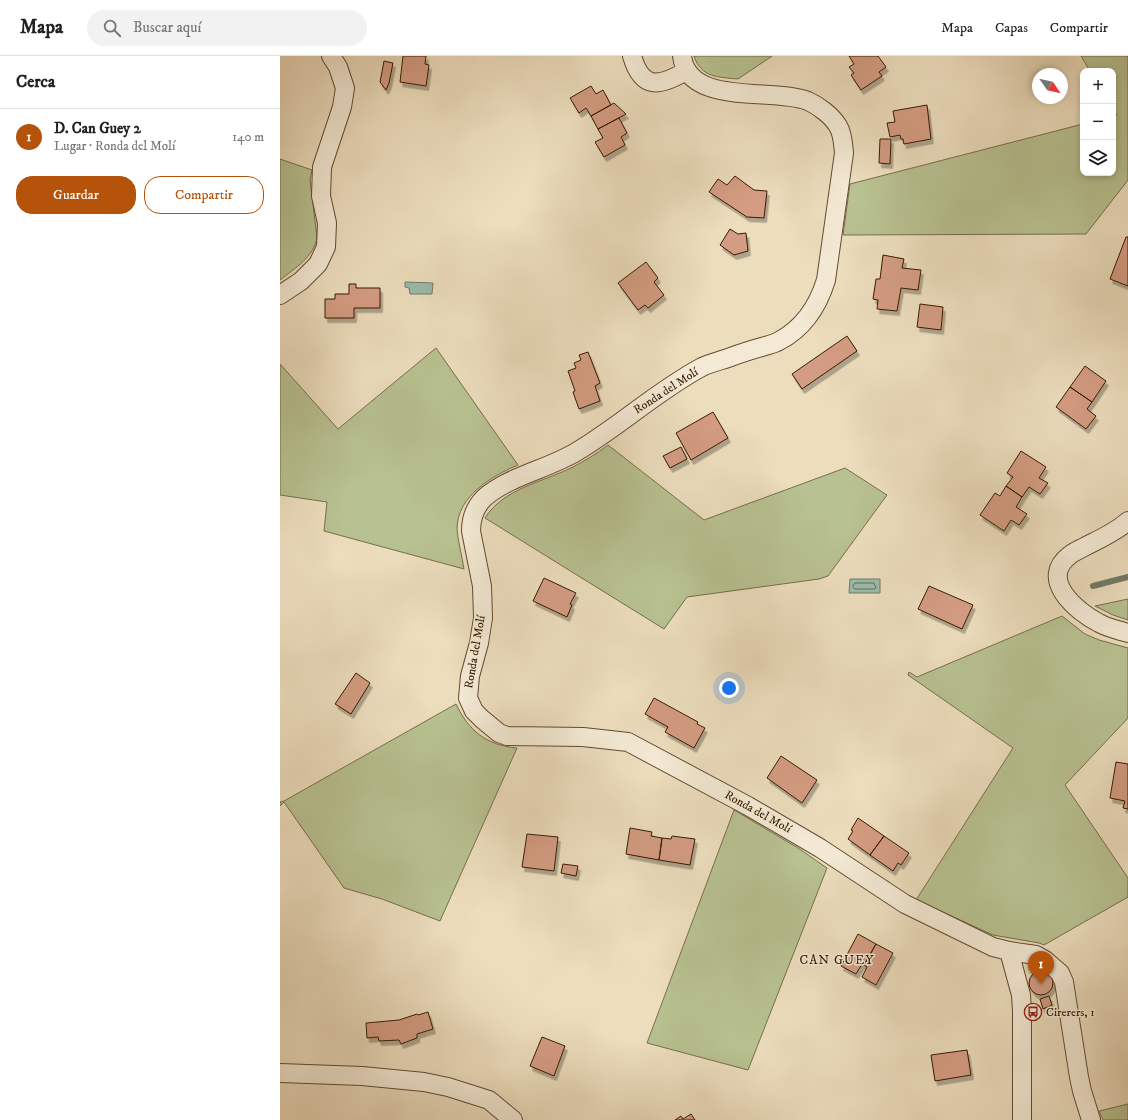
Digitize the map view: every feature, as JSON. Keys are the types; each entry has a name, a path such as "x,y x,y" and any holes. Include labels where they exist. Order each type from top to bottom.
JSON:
{"street":[{"path":"280,295 302,281 318,264 326,247 327,223 322,196 322,167 342,107 345,88 338,67 331,56"},
{"path":"632,56 636,69 640,75 647,80 656,82 665,82 684,63"},
{"name":"Ronda del Molí","path":"684,63 692,78 706,87 787,97 807,101 830,116 838,127 843,141 844,153 826,280 821,295 804,322 793,332 778,341 704,366 670,386 599,438 574,453 508,483 484,499 475,510 470,531 482,586 483,618 479,644 470,676 468,698 474,712 482,720 499,733 507,736 583,737 628,742 748,806 820,848 905,904 993,947 1036,955 1052,965 1062,977 1068,1004 1082,1091 1091,1120"},
{"path":"1128,521 1112,532 1071,554 1059,567 1058,582 1064,596 1086,615 1100,623 1128,633"},
{"path":"1009,951 1021,995 1022,1120"},
{"path":"280,1073 362,1076 430,1084 473,1094 488,1100 513,1120"}],"green space":[{"path":"694,56 772,56 738,79 718,77 706,72 701,69"},
{"path":"1081,56 1128,56 1128,180 1086,234 843,235 850,184 1080,125 1080,176 1116,176 1116,68 1088,68"},
{"path":"280,159 312,170 310,180 317,237 312,250 303,262 280,280"},
{"path":"436,348 518,465 487,481 469,497 463,507 459,517 457,529 464,569 324,531 327,502 280,495 280,364 338,429"},
{"path":"608,445 704,520 845,468 887,495 828,576 819,579 687,597 664,629 485,518 493,508 512,493 571,468"},
{"path":"1128,599 1128,620 1113,615 1095,606"},
{"path":"1062,616 1085,634 1099,640 1128,648 1128,718 1065,785 1128,878 1128,897 1044,945 993,935 916,900 1013,748 908,675 909,672 917,677"},
{"path":"456,704 467,722 480,735 496,744 517,748 440,921 382,899 344,888 284,802 280,806 280,802"},
{"path":"734,810 798,848 827,868 748,1070 647,1043"},
{"path":"1128,1104 1128,1120 1103,1120 1099,1111"}],"water":[{"path":"405,282 433,283 432,294 410,294 409,288 405,287"},
{"path":"850,579 880,579 880,593 849,593"}],"building":[{"path":"403,56 426,56 425,64 429,65 426,86 400,82"},
{"path":"849,56 878,56 886,67 879,72 882,76 861,90 851,75 854,73 849,67 854,64"},
{"path":"384,61 393,63 386,90 380,82"},
{"path":"591,86 596,94 603,90 611,105 591,116 586,108 579,113 570,98"},
{"path":"614,103 626,114 598,129 591,116"},
{"path":"927,105 931,139 904,144 900,135 890,137 887,123 895,122 893,111"},
{"path":"619,118 627,133 621,137 625,145 604,157 595,142 603,138 598,129"},
{"path":"880,139 891,139 890,164 879,163"},
{"path":"735,176 754,190 767,191 764,218 747,217 709,192 718,179 727,185"},
{"path":"730,229 738,234 746,233 748,251 734,255 720,245"},
{"path":"1126,237 1128,237 1128,286 1110,279"},
{"path":"883,255 904,259 902,268 921,270 918,290 901,288 897,311 877,309 878,300 873,299 876,279 880,279"},
{"path":"646,262 658,278 654,282 664,295 648,308 645,305 638,310 618,283"},
{"path":"349,284 356,284 356,288 380,288 380,308 354,308 354,318 325,318 325,299 335,299 335,294 349,294"},
{"path":"920,304 943,307 941,330 917,327"},
{"path":"847,336 857,351 802,389 792,374"},
{"path":"588,352 600,383 595,386 600,401 579,409 568,371 576,368 574,363 581,360 579,355"},
{"path":"1085,366 1106,381 1092,402 1070,387"},
{"path":"1070,387 1092,402 1087,409 1096,416 1086,429 1056,407"},
{"path":"713,412 728,438 691,460 676,433"},
{"path":"681,447 687,459 670,468 663,456"},
{"path":"1021,451 1046,467 1039,478 1048,483 1040,494 1029,487 1022,497 1006,486 1013,477 1007,473"},
{"path":"1006,486 1022,497 1016,507 1027,514 1019,525 1011,520 1004,531 980,515 995,493 1000,496"},
{"path":"544,578 576,593 570,604 572,605 567,617 533,601"},
{"path":"929,586 973,605 962,629 918,609"},
{"path":"356,673 370,683 351,714 335,704"},
{"path":"654,698 698,722 697,724 705,728 694,748 665,732 668,727 645,714"},
{"path":"781,756 817,780 802,803 767,778"},
{"path":"1116,762 1128,764 1128,809 1123,808 1125,801 1110,798"},
{"path":"858,818 884,836 870,855 848,839"},
{"path":"630,828 652,832 651,836 662,838 659,860 626,854"},
{"path":"527,834 558,837 554,871 522,867"},
{"path":"672,836 695,839 690,865 659,860 662,838 671,839"},
{"path":"884,836 909,853 901,865 898,863 893,871 870,855"},
{"path":"563,864 578,866 576,876 561,873"},
{"path":"858,934 876,944 864,965 862,964 856,974 841,966"},
{"path":"876,944 893,953 876,985 862,977 867,967 864,965"},
{"path":"1041,971 1046,972 1052,978 1052,988 1046,994 1041,995 1036,994 1030,988 1029,983 1030,978 1036,972"},
{"path":"1049,996 1052,1005 1043,1009 1040,999"},
{"path":"428,1012 433,1029 417,1034 417,1038 401,1044 399,1040 379,1041 378,1037 367,1038 366,1023 399,1020"},
{"path":"542,1037 565,1046 554,1076 530,1066"},
{"path":"967,1050 971,1075 935,1081 931,1055"},
{"path":"691,1114 695,1120 675,1120 681,1116 683,1119"}],"waterway":[{"path":"1093,586 1128,577"}],"place":[{"name":"D. Can Guey 2","path":"1041,984"},
{"name":"Cirerers, 1","path":"1033,1012"}],"district":[{"name":"CAN GUEY","path":"837,960"}]}
